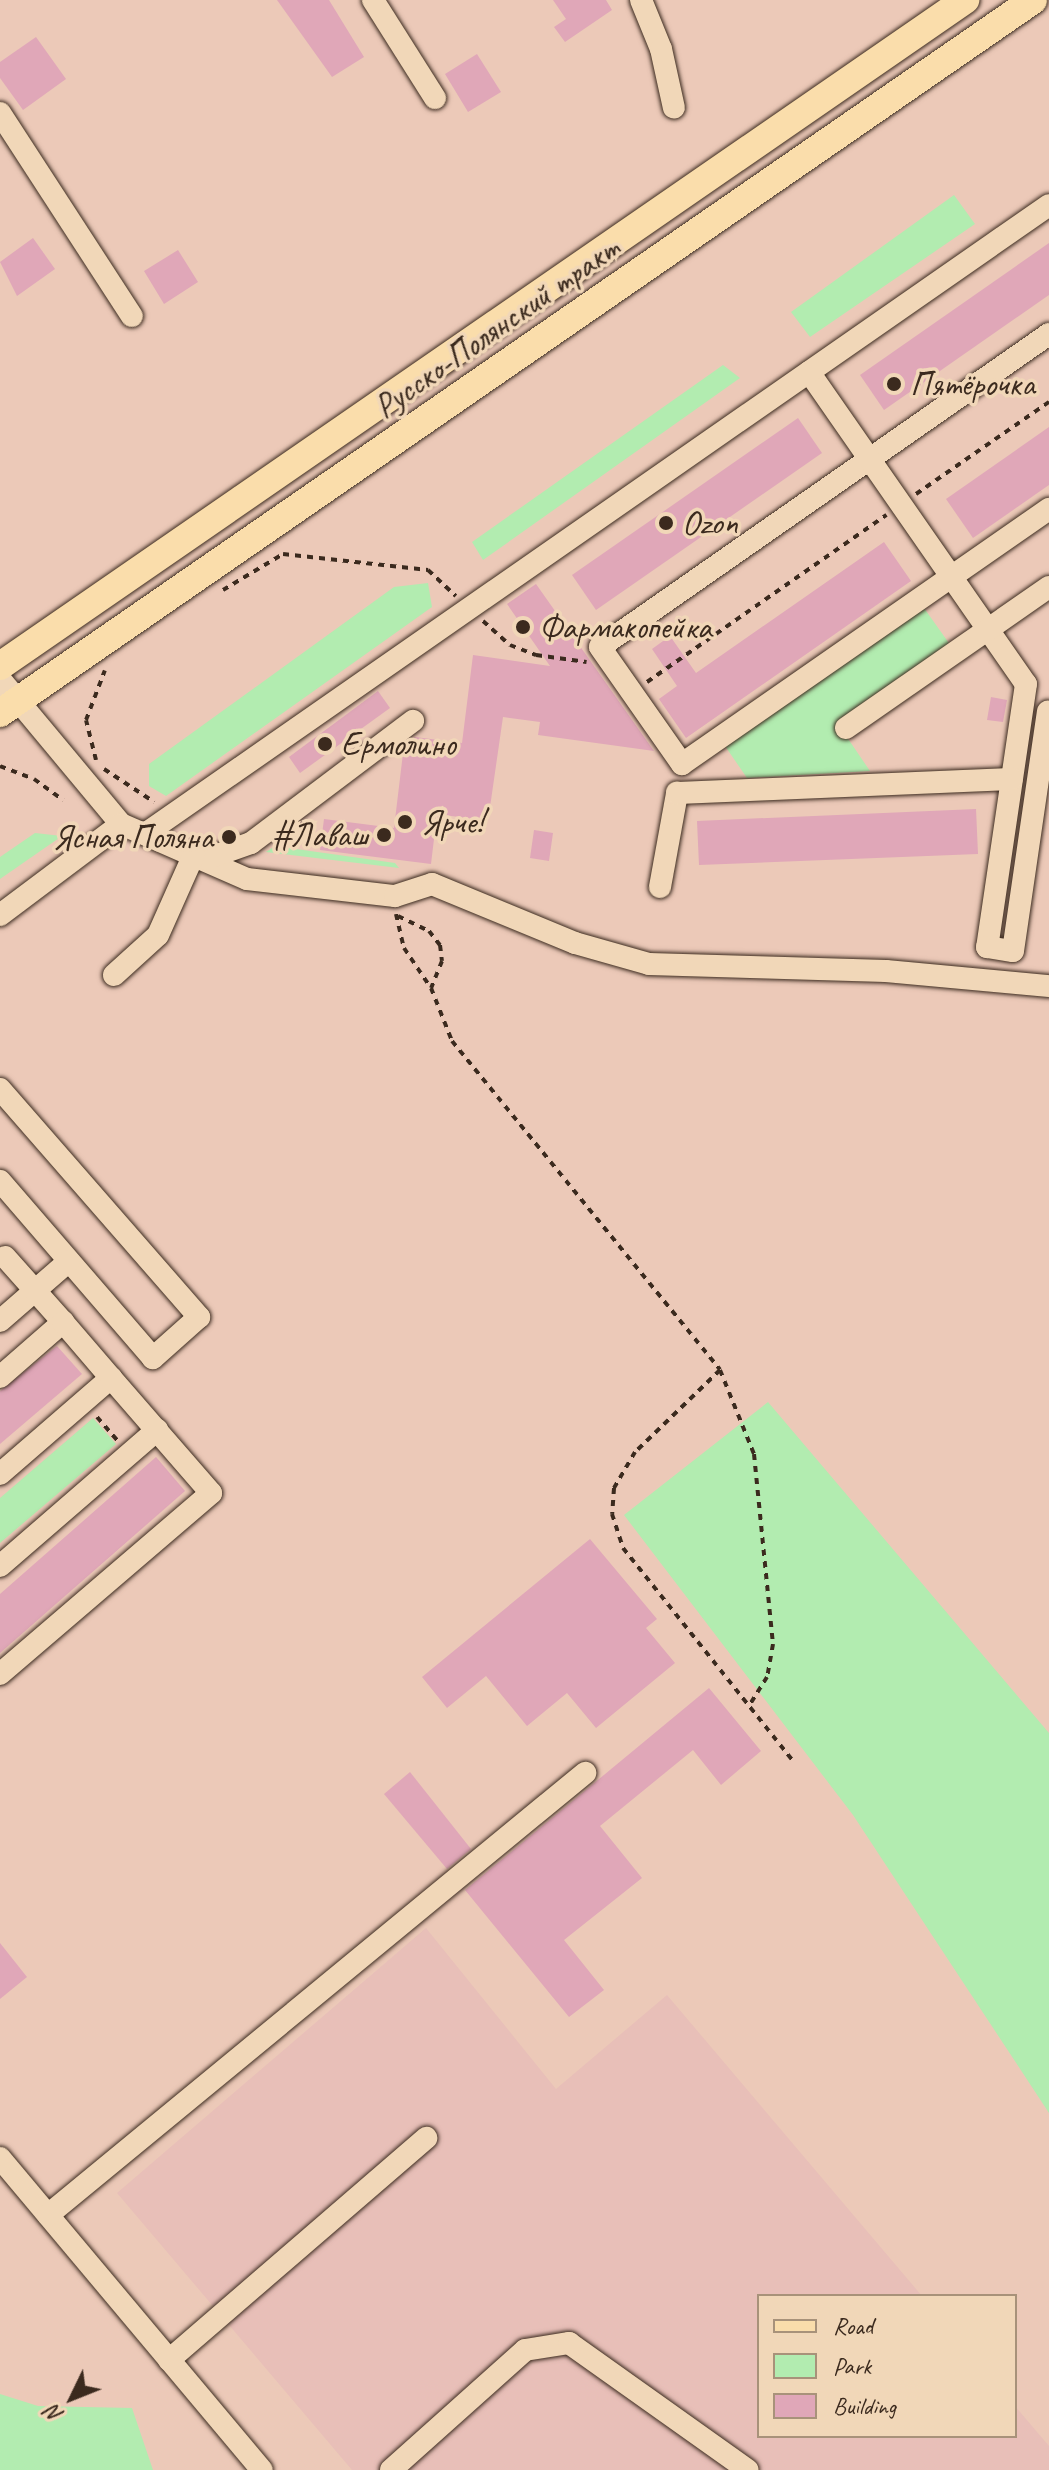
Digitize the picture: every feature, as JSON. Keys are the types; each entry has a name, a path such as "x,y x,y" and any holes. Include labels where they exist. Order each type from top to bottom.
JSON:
{"main road":[{"name":"Русско-Полянский тракт","path":"0,666 965,0"},
{"name":"Русско-Полянский тракт","path":"5,697 1033,0"}],"street":[{"path":"373,0 435,98"},
{"path":"641,0 674,108"},
{"path":"0,113 132,316"},
{"path":"145,834 1049,205"},
{"path":"1049,334 600,647 682,764 1049,509"},
{"path":"809,372 1026,684 987,947 1013,951 1048,712"},
{"path":"846,728 1049,587"},
{"path":"5,697 121,824 247,879 396,905 432,884 575,943 649,964 886,971 1049,986"},
{"path":"114,975 158,935 200,856 251,843 413,721"},
{"path":"660,887 677,793 1012,779"},
{"path":"0,915 121,824"},
{"path":"0,1089 199,1317 153,1358 0,1181"},
{"path":"0,1674 211,1493 2,1256"},
{"path":"0,1321 69,1261"},
{"path":"0,1377 63,1322"},
{"path":"0,1474 111,1378"},
{"path":"0,1566 157,1430"},
{"path":"48,2215 585,1773"},
{"path":"169,2360 426,2138"},
{"path":"0,2158 262,2470"},
{"path":"391,2470 525,2350 569,2343 748,2470"}],"path":[{"path":"632,692 1049,402"},
{"path":"219,592 283,554 428,570 510,645 536,655 589,663 605,655"},
{"path":"111,662 88,705 87,735 95,759 164,804"},
{"path":"1,767 63,800"},
{"path":"396,905 429,931 440,945 442,961 431,988"},
{"path":"396,905 404,948 431,988 452,1041 720,1370 754,1454 773,1644 767,1677 749,1706"},
{"path":"720,1370 635,1452 614,1488 612,1514 623,1548 792,1760"},
{"path":"84,1402 129,1454"}],"shaded area":[{"path":"426,1928 556,2089 667,1995 920,2294 757,2294 757,2438 1017,2438 1017,2408 1049,2446 1049,2470 352,2470 117,2193"}],"green space":[{"path":"954,195 975,224 810,337 791,312"},
{"path":"723,365 740,378 483,560 472,542"},
{"path":"428,583 432,607 166,796 149,786 149,764 394,587"},
{"path":"924,608 951,646 838,724 870,771 747,778 725,746"},
{"path":"35,833 62,836 0,879 0,857"},
{"path":"275,846 395,863 399,868 266,852"},
{"path":"768,1402 1049,1733 1049,2113 853,1815 624,1515"},
{"path":"93,1418 116,1444 0,1543 0,1498"},
{"path":"0,2394 38,2406 132,2408 153,2470 0,2470"}],"building":[{"path":"277,0 329,0 364,57 332,77"},
{"path":"553,0 606,0 612,10 565,42 554,27 566,19"},
{"path":"36,37 66,79 23,110 0,78 0,62"},
{"path":"477,54 501,92 468,112 445,74"},
{"path":"33,238 55,269 17,296 0,262"},
{"path":"1049,243 1049,295 884,410 860,375"},
{"path":"178,250 198,282 164,304 144,271"},
{"path":"798,418 822,453 596,610 572,575"},
{"path":"1049,427 1049,485 973,538 946,499"},
{"path":"884,542 911,581 686,738 659,699 677,686 652,649 670,636 696,673"},
{"path":"536,584 654,751 538,735 540,722 503,717 488,821 437,814 431,864 320,850 324,819 394,828 404,745 415,737 462,743 473,655 550,666 507,604"},
{"path":"378,691 390,708 300,773 289,757"},
{"path":"991,697 1007,700 1003,722 987,720"},
{"path":"976,809 978,854 699,865 697,821"},
{"path":"534,830 553,833 549,861 530,858"},
{"path":"57,1346 82,1374 0,1444 0,1391"},
{"path":"156,1457 185,1491 0,1653 0,1594"},
{"path":"590,1539 657,1619 646,1628 675,1663 596,1728 567,1693 527,1726 486,1676 447,1708 422,1677"},
{"path":"709,1688 761,1751 721,1785 693,1750 600,1826 642,1878 564,1940 604,1990 569,2017 465,1890"},
{"path":"410,1772 471,1849 447,1869 384,1794"},
{"path":"0,1943 27,1977 0,1999"}],"place":[{"name":"Пятёрочка","path":"894,384"},
{"name":"Ozon","path":"666,523"},
{"name":"Фармакопейка","path":"523,627"},
{"name":"Ермолино","path":"325,744"},
{"name":"Ярче!","path":"405,822"},
{"name":"#Лаваш","path":"384,835"},
{"name":"Ясная Поляна","path":"229,837"}]}
